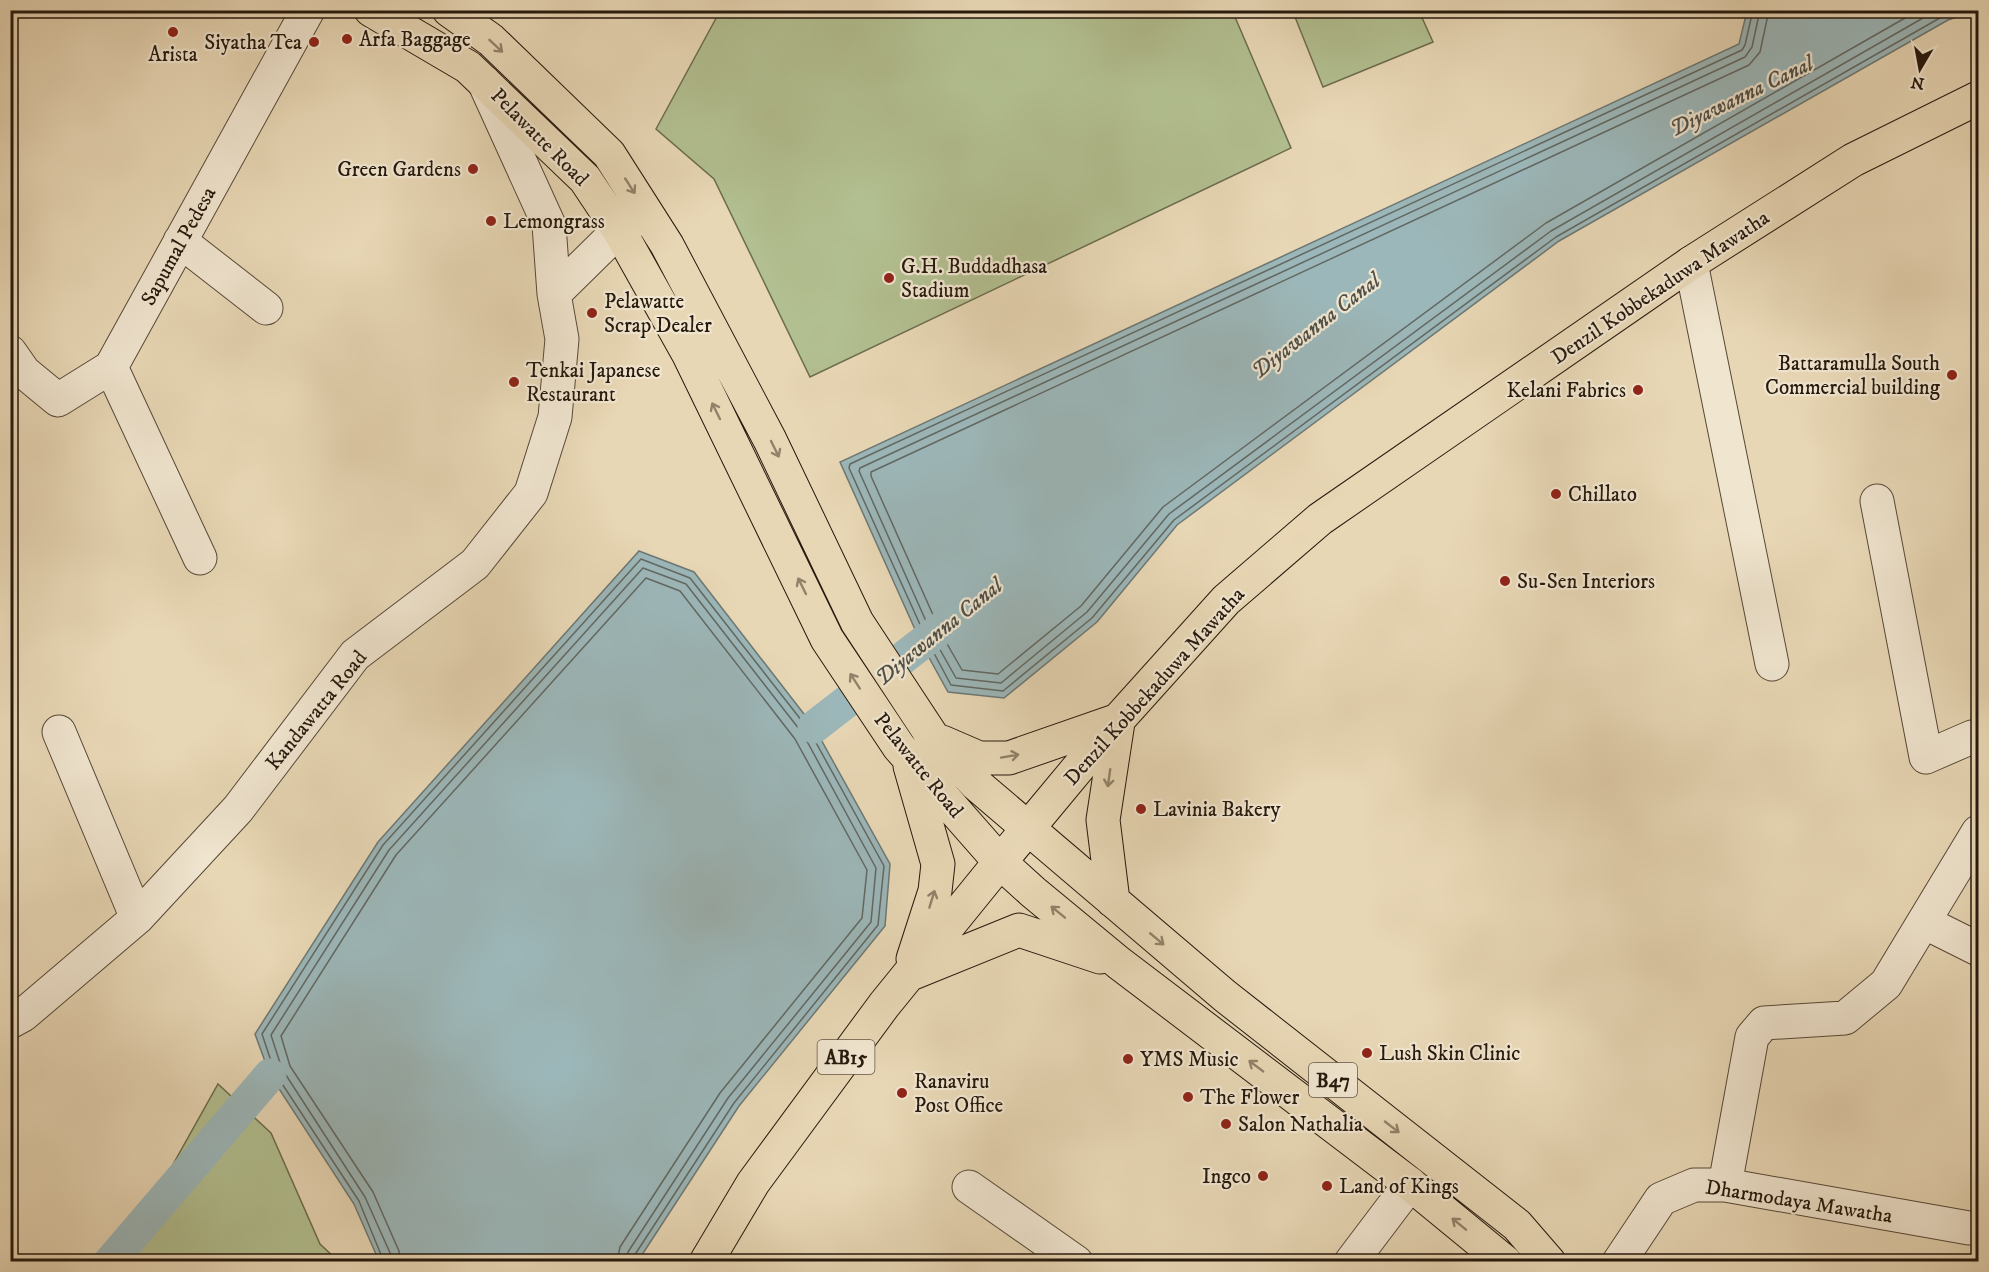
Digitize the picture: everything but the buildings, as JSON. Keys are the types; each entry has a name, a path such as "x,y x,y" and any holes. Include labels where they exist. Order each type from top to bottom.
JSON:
{"main road":[{"name":"Pelawatte Road","path":"371,10 468,67 585,179 619,230 689,355 827,639 903,753 1000,862 1119,963 1410,1184 1505,1262"},
{"name":"Pelawatte Road","path":"449,10 491,40 609,154 667,244 770,440 857,622 931,734 976,784 1028,830 1225,996 1517,1225 1549,1262"},
{"name":"Denzil Kobbekaduwa Mawatha","path":"706,1262 753,1183 908,975 1118,720 1226,600 1320,519 1691,263 1853,160 1978,98"},
{"path":"931,734 979,758 1009,758 1118,720 1103,820 1113,901"},
{"path":"903,753 938,864 935,891 908,975"},
{"path":"908,975 1019,930 1119,963"}],"street":[{"name":"Sapumal Pedesa","path":"10,352 24,372 58,400 111,367 308,10"},
{"name":"Kandawatta Road","path":"10,1022 23,1015 137,918 238,809 355,655 475,564 531,493 555,417 562,339 554,294 549,225 482,79"},
{"path":"554,294 619,230 647,213"},
{"path":"180,241 266,308"},
{"path":"1691,263 1772,664"},
{"path":"111,367 200,558"},
{"path":"1876,501 1926,757 1976,735"},
{"path":"59,732 137,918"},
{"path":"1725,1185 1752,1037 1764,1023 1845,1018 1886,984 1978,832"},
{"path":"1924,922 1978,949"},
{"path":"1351,1262 1410,1184"},
{"name":"Dharmodaya Mawatha","path":"1619,1262 1661,1198 1694,1185 1725,1185 1975,1230"},
{"path":"969,1187 1076,1262"}],"green space":[{"name":"G.H. Buddadhasa Stadium","path":"1232,10 1291,148 810,377 714,179 656,129 720,11"},
{"path":"1311,11 1419,11 1433,42 1323,87 1295,17"},
{"path":"218,1084 271,1133 320,1244 338,1261 119,1261"}],"water":[{"path":"1747,11 1974,11 1948,20 1559,241 1177,525 1097,622 1004,698 948,692 922,645 840,462 1739,44"},
{"path":"639,551 694,572 814,727 890,864 885,926 739,1106 638,1261 379,1261 354,1204 270,1075 255,1034 378,842"}],"waterway":[{"name":"Diyawanna Canal","path":"814,727 957,616"},
{"path":"110,1262 270,1075"}],"place":[{"name":"Arista","path":"173,32"},
{"name":"Arfa Baggage","path":"347,39"},
{"name":"Siyatha Tea","path":"314,42"},
{"name":"Green Gardens","path":"473,169"},
{"name":"Lemongrass","path":"491,221"},
{"name":"G.H. Buddadhasa Stadium","path":"889,278"},
{"name":"Pelawatte Scrap Dealer","path":"592,313"},
{"name":"Battaramulla South Commercial building","path":"1952,375"},
{"name":"Tenkai Japanese Restaurant","path":"514,382"},
{"name":"Kelani Fabrics","path":"1638,390"},
{"name":"Chillato","path":"1556,494"},
{"name":"Su-Sen Interiors","path":"1505,581"},
{"name":"Lavinia Bakery","path":"1141,809"},
{"name":"Lush Skin Clinic","path":"1367,1053"},
{"name":"YMS Music","path":"1128,1059"},
{"name":"Ranaviru Post Office","path":"902,1093"},
{"name":"The Flower","path":"1188,1097"},
{"name":"Salon Nathalia","path":"1226,1124"},
{"name":"Ingco","path":"1263,1176"},
{"name":"Land of Kings","path":"1327,1186"}]}
